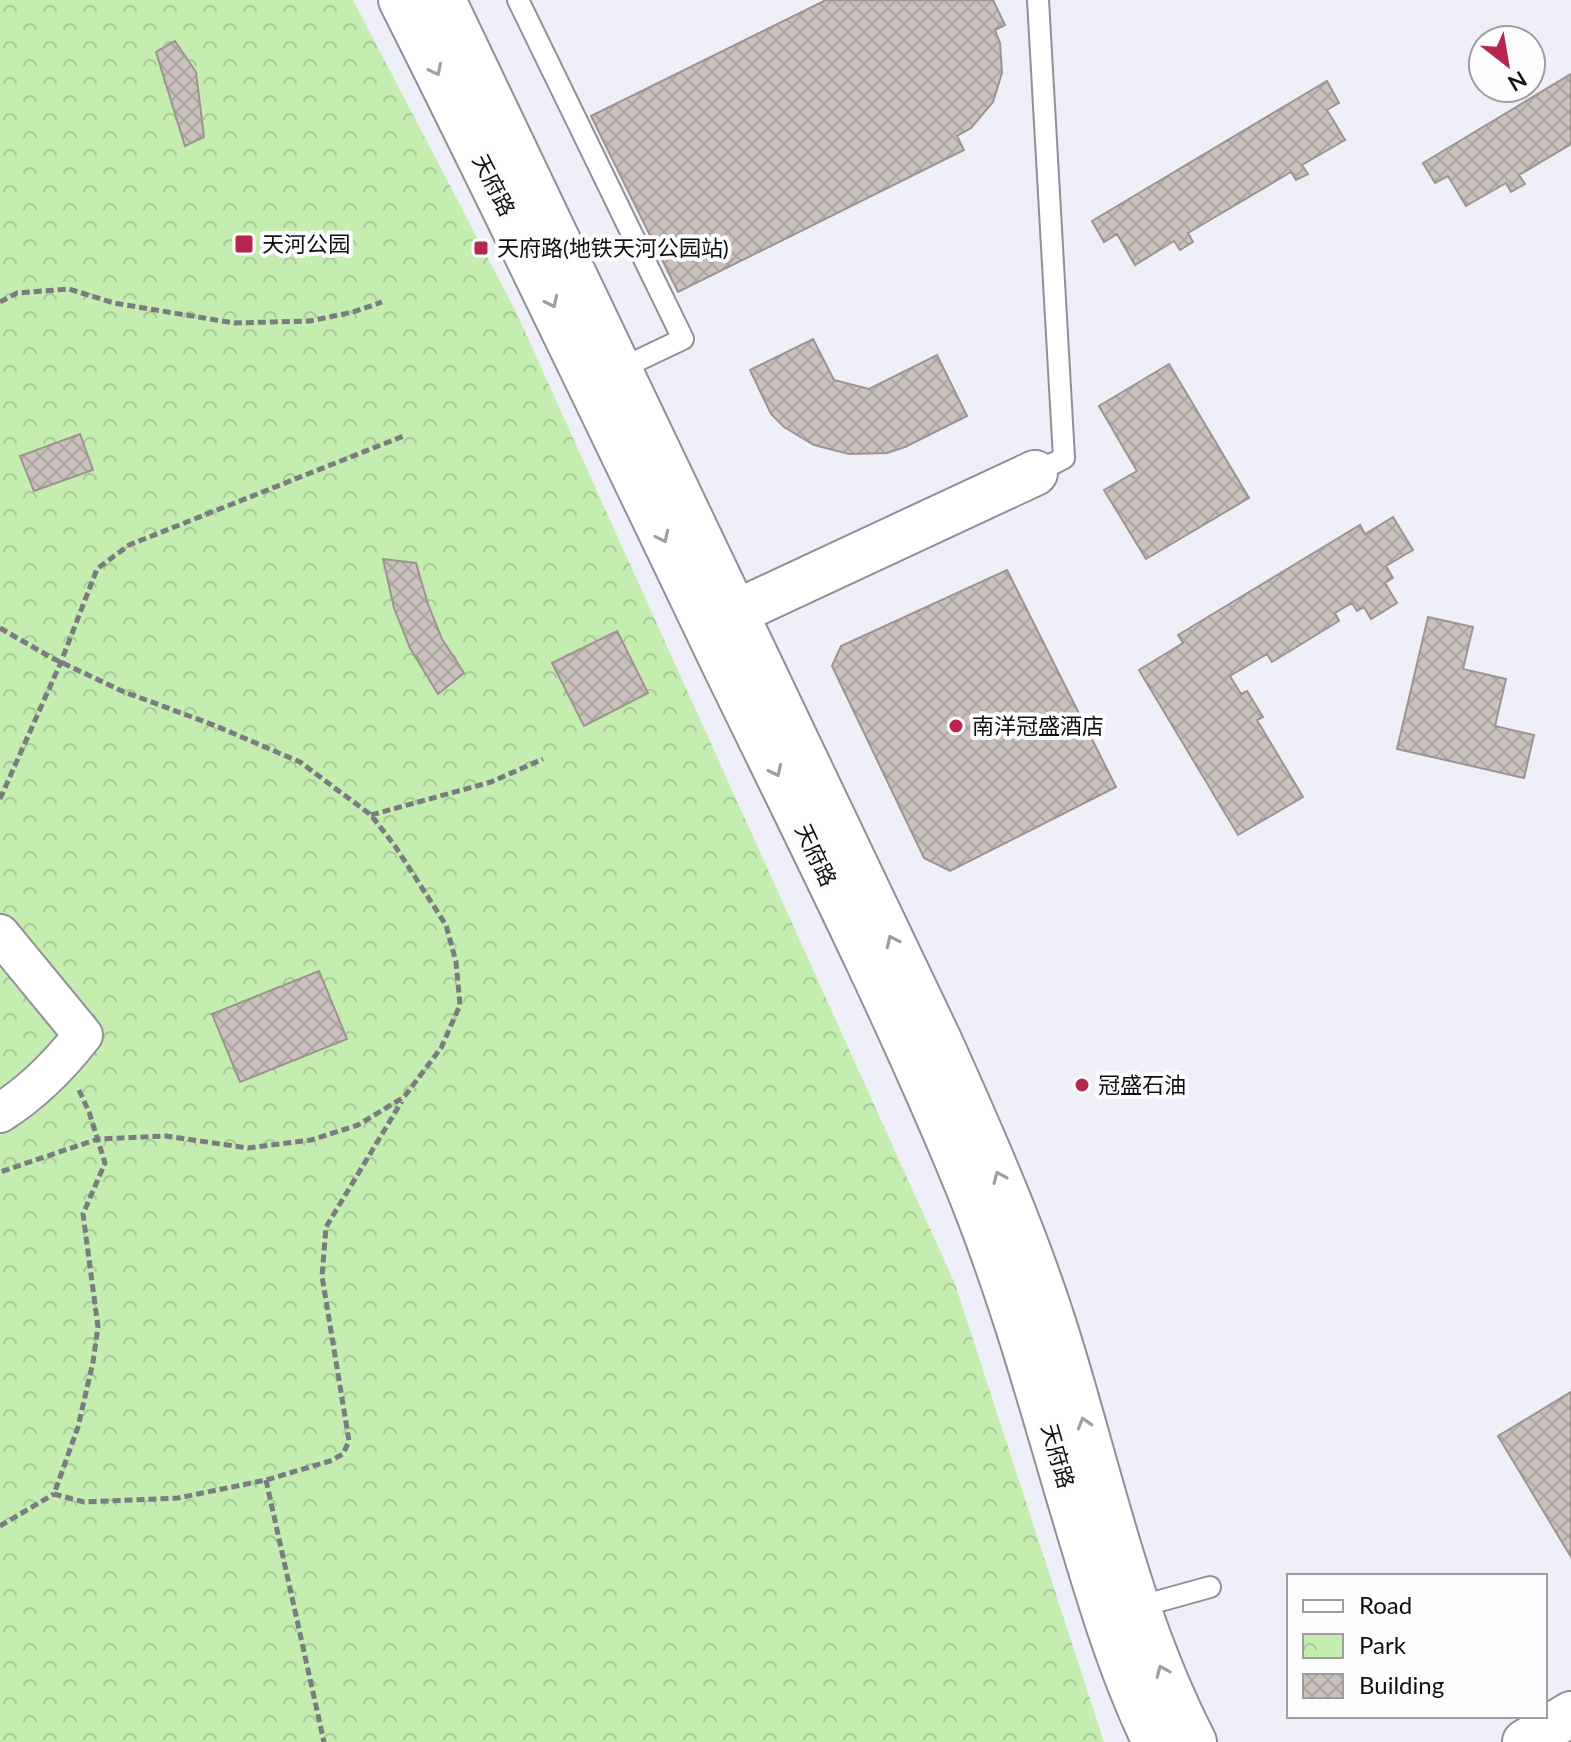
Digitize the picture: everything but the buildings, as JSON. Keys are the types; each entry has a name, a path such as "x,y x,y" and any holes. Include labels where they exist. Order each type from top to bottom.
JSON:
{"main road":[{"name":"天府路","path":"401,0 572,344 721,619 939,1040 1019,1225 1062,1350 1138,1607 1163,1676 1194,1742"},
{"name":"天府路","path":"443,0 620,369 721,619 962,1173 1030,1363 1105,1617 1122,1667 1155,1742"},
{"path":"721,619 1035,473"},
{"path":"1525,1742 1571,1714"}],"street":[{"path":"0,934 83,1035 64,1060 23,1098 0,1113"}],"lane":[{"path":"518,0 683,339 620,369"},
{"path":"1035,473 1064,458 1038,0"},
{"path":"1138,1607 1210,1587"}],"path":[{"path":"0,302 17,293 69,289 114,303 234,323 310,321 382,302"},
{"path":"0,799 61,662 97,569 129,545 406,435"},
{"path":"0,628 122,691 300,762 371,815 446,925 456,962 460,1005 441,1048 404,1097 326,1227 322,1276 349,1441 343,1454 330,1461 266,1480 178,1498 84,1502 54,1494"},
{"path":"371,815 491,782 543,759"},
{"path":"0,1526 54,1494 78,1427 98,1327 83,1214 105,1163 89,1112 64,1060"},
{"path":"0,1172 98,1139 166,1136 248,1148 311,1140 358,1125 404,1097"},
{"path":"266,1480 324,1742"}],"green space":[{"name":"天河公园","path":"0,0 353,0 517,314 955,1284 1104,1742 0,1742"}],"place":[{"name":"天河公园","path":"244,244"},
{"name":"天府路(地铁天河公园站)","path":"481,248"},
{"name":"南洋冠盛酒店","path":"956,726"},
{"name":"冠盛石油","path":"1082,1085"}]}
